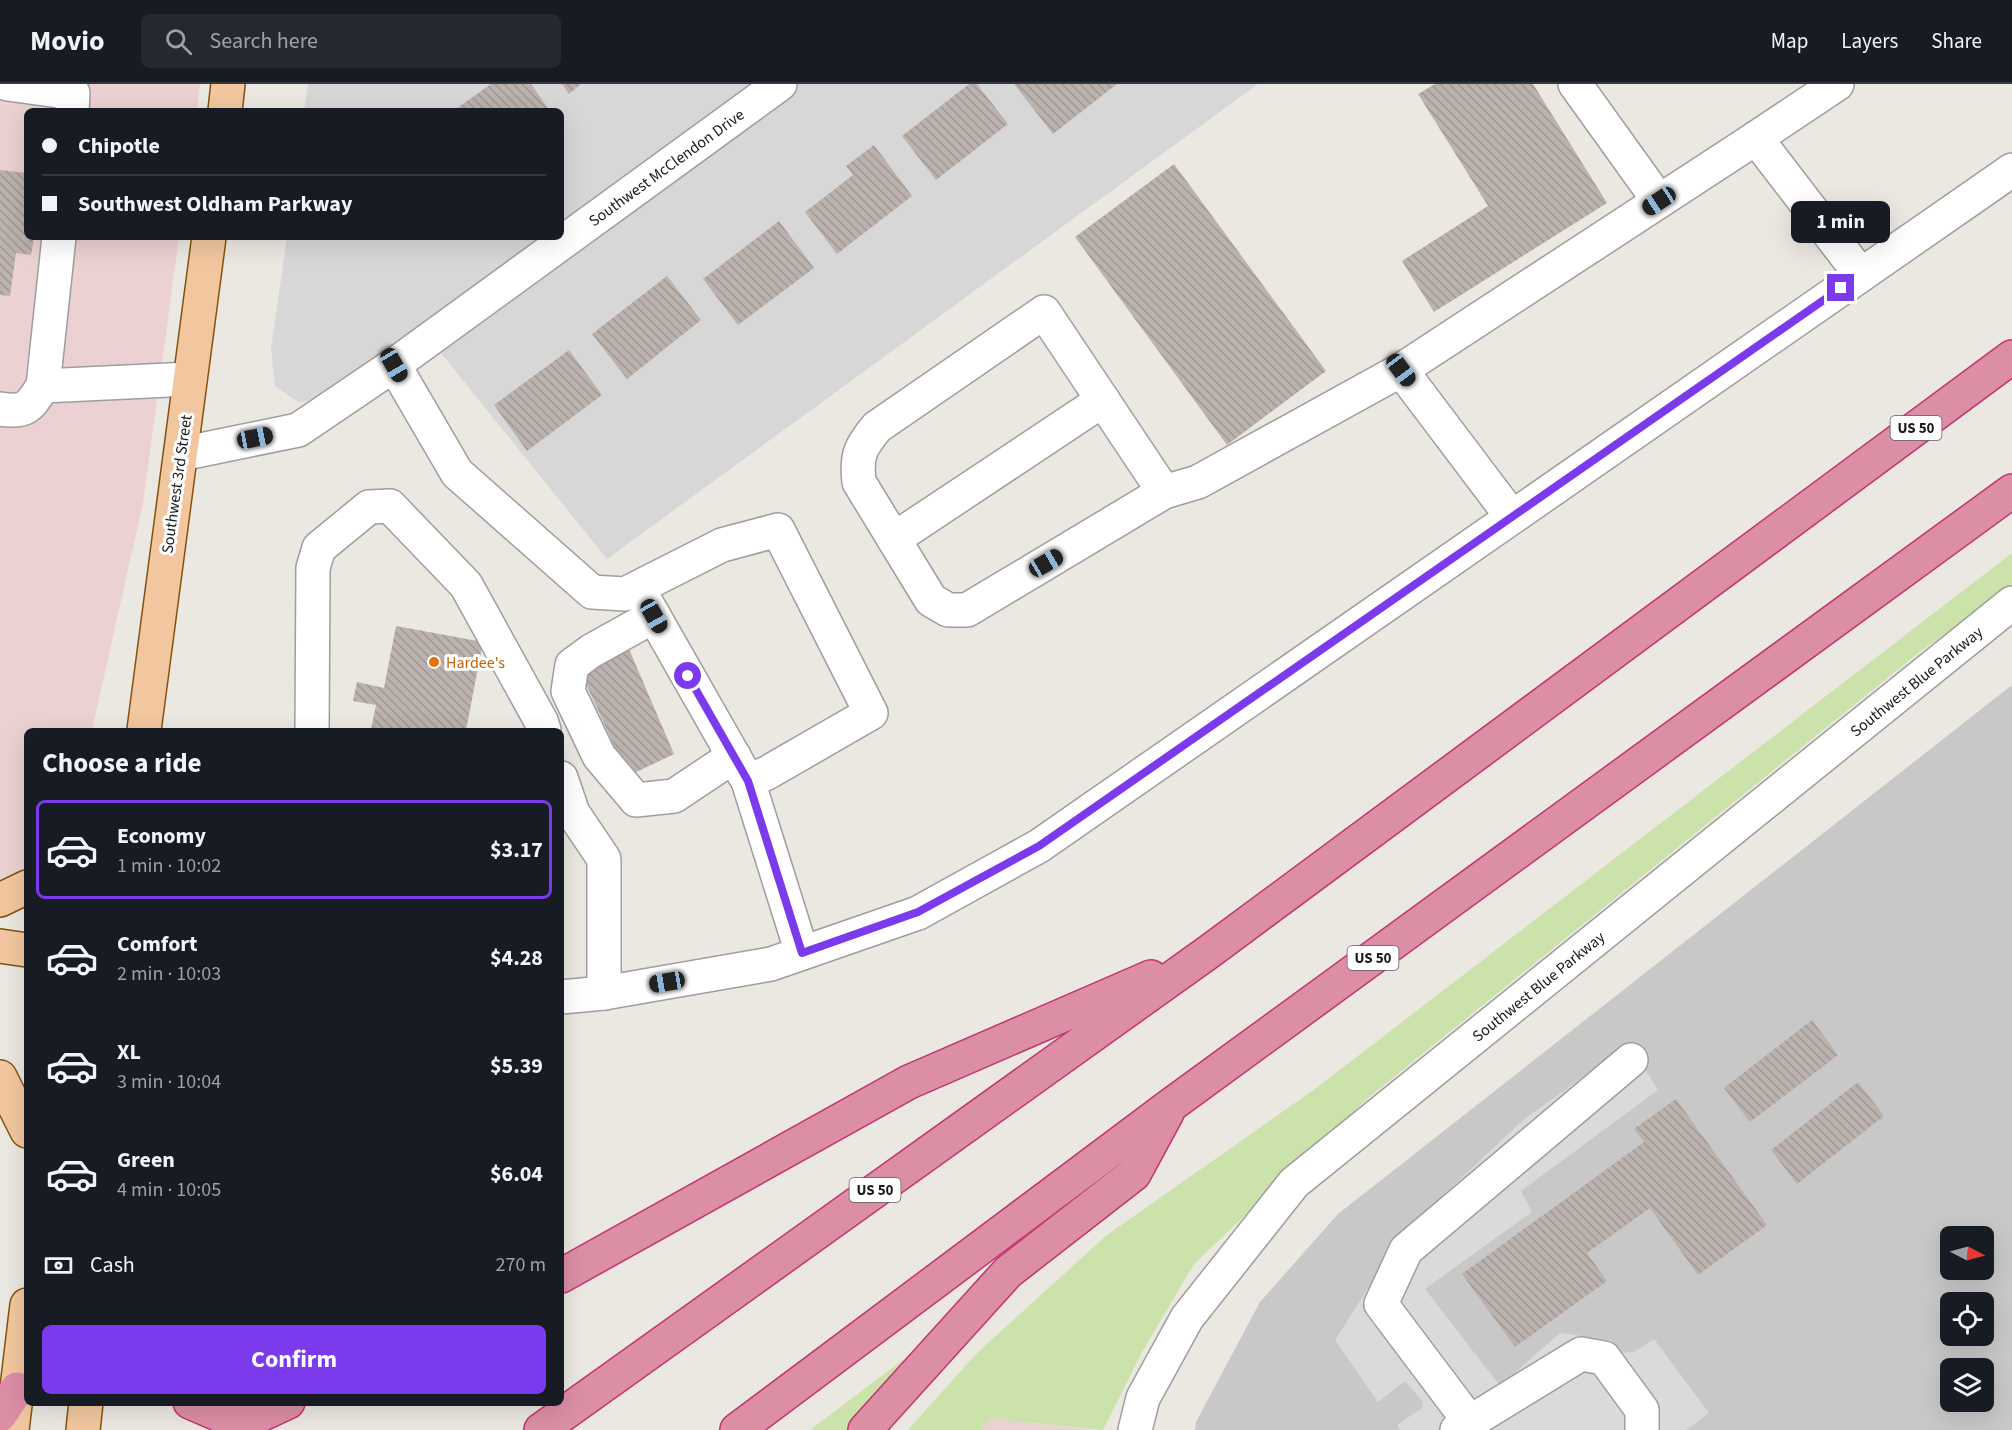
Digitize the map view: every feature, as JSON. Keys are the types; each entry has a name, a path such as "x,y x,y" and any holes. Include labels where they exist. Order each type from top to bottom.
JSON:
{"highway":[{"name":"US 50","path":"540,1430 1210,951 2012,357"},
{"name":"US 50","path":"737,1430 1171,1105 2012,491"},
{"path":"564,1274 909,1082 1210,951"},
{"path":"865,1430 1008,1272 1134,1174 1171,1105"},
{"path":"197,1406 234,1427 279,1406"}],"main road":[{"path":"225,108 228,84"},
{"name":"Southwest 3rd Street","path":"144,728 208,240"},
{"path":"0,900 24,888"},
{"path":"0,946 24,950"},
{"path":"0,1077 24,1125"},
{"path":"12,1430 9,1402 24,1321"},
{"path":"83,1430 86,1406"}],"street":[{"path":"8,84 73,93 72,108"},
{"name":"Southwest McClendon Drive","path":"180,454 298,430 394,365 780,84"},
{"path":"1575,84 1659,201"},
{"path":"1164,492 1044,312 877,427 859,452 857,466 859,482 931,600 948,610 967,610 1164,492 1198,482 1401,370 1837,84"},
{"path":"1756,138 1861,275"},
{"path":"564,998 604,993 771,964 918,912 1039,846 2012,170"},
{"path":"0,409 17,412 27,408 43,386 58,240"},
{"path":"394,365 457,473 592,592 625,594 722,544 778,530 872,713 767,773 741,769 674,796 636,800 599,756 568,691 572,665 591,651 654,616"},
{"path":"1401,370 1512,517"},
{"path":"43,386 190,379"},
{"path":"894,539 1103,400"},
{"path":"312,728 313,568 319,548 369,507 390,506 466,585 543,728"},
{"path":"638,588 741,769 802,953"},
{"name":"Southwest Blue Parkway","path":"1136,1430 1143,1398 1187,1318 1236,1253 1294,1183 2012,603"},
{"path":"564,795 567,812 604,859 604,993"},
{"path":"1631,1060 1406,1250 1381,1304 1463,1425 1581,1354 1604,1358 1642,1410 1642,1430"}],"shaded area":[{"path":"0,84 200,84 197,108 24,108 24,240 179,240 143,503 92,728 24,728 24,877 0,887"},
{"path":"308,84 1258,84 607,559 420,327 333,398 298,402 275,386 271,348 287,240 564,240 564,108 304,108"},
{"path":"2012,685 2012,1430 1195,1430 1196,1422 1260,1302 1338,1214"},
{"path":"1629,1044 1658,1090 1521,1191 1532,1212 1425,1289 1500,1386 1560,1333 1611,1340 1622,1353 1634,1352 1654,1339 1709,1413 1686,1430 1400,1430 1397,1425 1422,1408 1423,1402 1405,1381 1378,1402 1335,1340 1404,1232 1523,1120"},
{"path":"989,1419 1096,1430 981,1430"}],"green space":[{"path":"2012,553 2012,584 1917,654 1369,1097 1194,1264 1142,1352 1103,1430 989,1419 981,1430 908,1430 977,1353 1107,1235 1315,1089"},
{"path":"916,1350 850,1430 810,1430"}],"building":[{"path":"491,84 531,84 548,108 457,108"},
{"path":"562,84 581,84 569,94"},
{"path":"969,84 977,84 1008,124 936,180 902,136"},
{"path":"1014,84 1117,84 1053,134"},
{"path":"1435,84 1533,84 1607,203 1434,312 1402,261 1488,206 1418,94"},
{"path":"874,145 912,196 837,254 805,212 853,175 846,166"},
{"path":"1174,164 1326,371 1227,445 1075,237"},
{"path":"0,170 24,173 24,240 34,240 31,255 16,253 10,296 0,295"},
{"path":"779,221 814,268 738,325 703,279"},
{"path":"667,276 701,320 627,379 592,334"},
{"path":"569,350 602,395 527,451 494,405"},
{"name":"Hardee's","path":"396,626 483,642 466,728 371,728 376,705 353,701 357,682 384,688"},
{"path":"629,649 674,754 628,776 581,673"},
{"path":"1812,1020 1838,1055 1750,1122 1724,1088"},
{"path":"1858,1082 1884,1116 1797,1184 1771,1150"},
{"path":"1676,1099 1767,1225 1698,1275 1650,1208 1587,1253 1607,1281 1515,1347 1462,1274 1644,1142 1634,1129"}],"place":[{"name":"Hardee's","path":"434,662"}],"route":[{"path":"688,676 748,781 802,953 918,912 1039,846 1841,288"}]}
